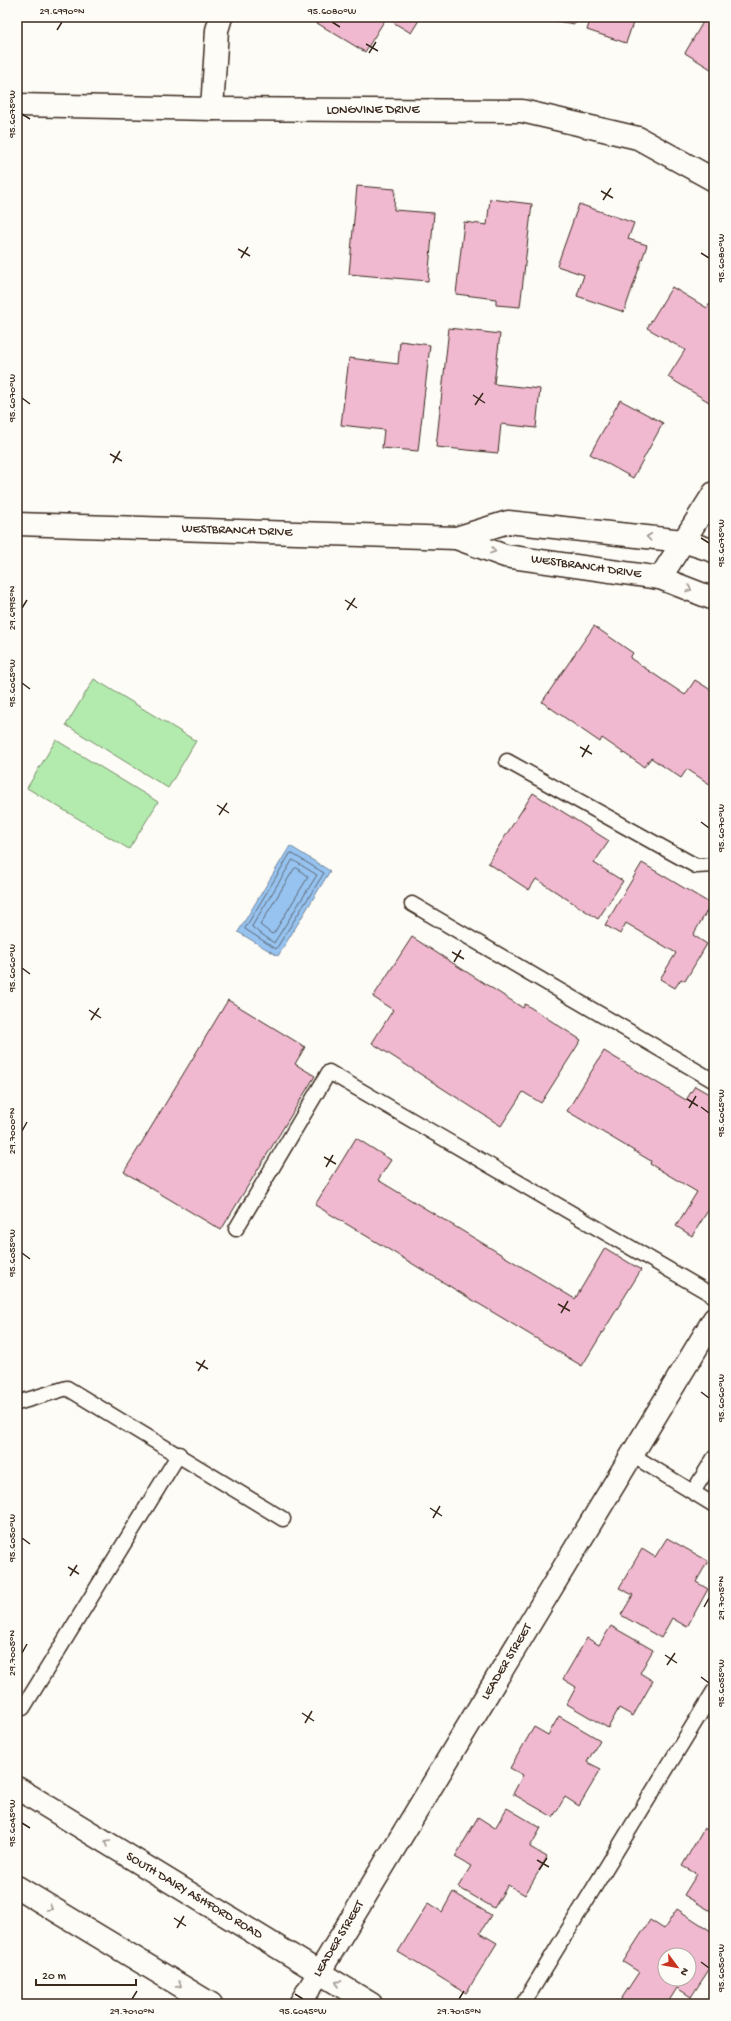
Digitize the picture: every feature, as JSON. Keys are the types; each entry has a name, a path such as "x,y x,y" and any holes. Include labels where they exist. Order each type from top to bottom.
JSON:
{"street":[{"path":"212,109 217,30 221,17"},
{"name":"LONGVINE DRIVE","path":"17,105 212,109 522,111 638,138 714,180"},
{"path":"660,578 714,493"},
{"name":"WESTBRANCH DRIVE","path":"456,538 508,522 684,541 714,551"},
{"name":"WESTBRANCH DRIVE","path":"17,524 456,538 505,556 660,578 714,599"},
{"name":"LEADER STREET","path":"300,2004 714,1319"},
{"name":"SOUTH DAIRY ASHFORD ROAD","path":"17,1788 371,2004"},
{"path":"17,1888 211,2004"}],"lane":[{"path":"507,761 696,866 714,865"},
{"path":"412,904 714,1081"},
{"path":"236,1229 328,1072 714,1296"},
{"path":"17,1403 67,1388 180,1454 284,1519"},
{"path":"23,1708 180,1454"},
{"path":"632,1455 714,1505"},
{"path":"693,1492 714,1458"},
{"path":"524,2004 714,1691"}],"green space":[{"path":"94,679 196,741 168,788 66,725"},
{"path":"56,740 158,802 129,849 27,788"}],"water":[{"path":"290,846 330,871 278,956 238,932"}],"building":[{"path":"307,17 421,17 411,33 386,18 365,52"},
{"path":"531,17 576,17 575,24"},
{"path":"591,17 635,17 626,43 587,30"},
{"path":"706,17 714,17 714,71 685,53"},
{"path":"357,186 395,189 394,210 434,213 428,281 349,274"},
{"path":"490,199 532,204 520,307 496,305 496,299 456,294 464,222 487,225"},
{"path":"579,204 634,223 628,239 647,245 624,312 577,296 584,275 557,266"},
{"path":"672,287 707,308 714,297 714,405 668,377 685,350 647,328"},
{"path":"449,328 500,334 494,384 540,389 536,428 501,424 498,453 436,447"},
{"path":"400,341 430,345 418,451 382,448 384,430 341,425 349,358 398,364"},
{"path":"620,400 663,423 633,478 590,454"},
{"path":"594,626 633,653 630,658 685,695 695,680 714,692 714,787 687,769 681,778 651,758 644,767 602,738 600,742 542,702"},
{"path":"533,793 609,841 594,863 623,881 598,919 536,879 529,890 488,863"},
{"path":"642,863 711,904 693,935 707,944 685,981 681,979 675,988 660,979 676,953 626,923 620,934 605,925"},
{"path":"412,937 523,1008 525,1004 581,1040 541,1103 523,1092 501,1126 372,1043 393,1010 373,997"},
{"path":"228,1000 305,1047 295,1064 315,1076 221,1230 124,1172"},
{"path":"604,1051 686,1100 695,1086 714,1097 714,1201 692,1236 676,1226 697,1192 650,1164 651,1161 567,1111"},
{"path":"356,1138 391,1160 378,1180 575,1299 605,1248 641,1270 582,1366 315,1205"},
{"path":"667,1538 708,1561 696,1582 708,1589 687,1627 672,1618 661,1638 621,1615 633,1595 619,1588 642,1549 655,1557"},
{"path":"611,1626 653,1650 640,1673 653,1681 633,1716 619,1708 608,1728 567,1704 576,1687 563,1679 587,1638 599,1645"},
{"path":"559,1716 600,1740 587,1762 601,1769 579,1806 565,1797 553,1817 513,1794 523,1775 510,1768 534,1727 548,1735"},
{"path":"507,1808 541,1828 530,1847 547,1857 525,1895 508,1885 494,1908 458,1887 471,1866 455,1857 478,1817 495,1828"},
{"path":"704,1828 714,1834 714,1913 684,1895 697,1874 682,1866"},
{"path":"453,1892 491,1915 480,1933 497,1943 466,1993 398,1952 428,1903 442,1912"},
{"path":"677,1909 714,1933 714,1962 691,1997 677,1988 667,2004 618,2004 639,1972 623,1962 650,1920 664,1929"}]}
